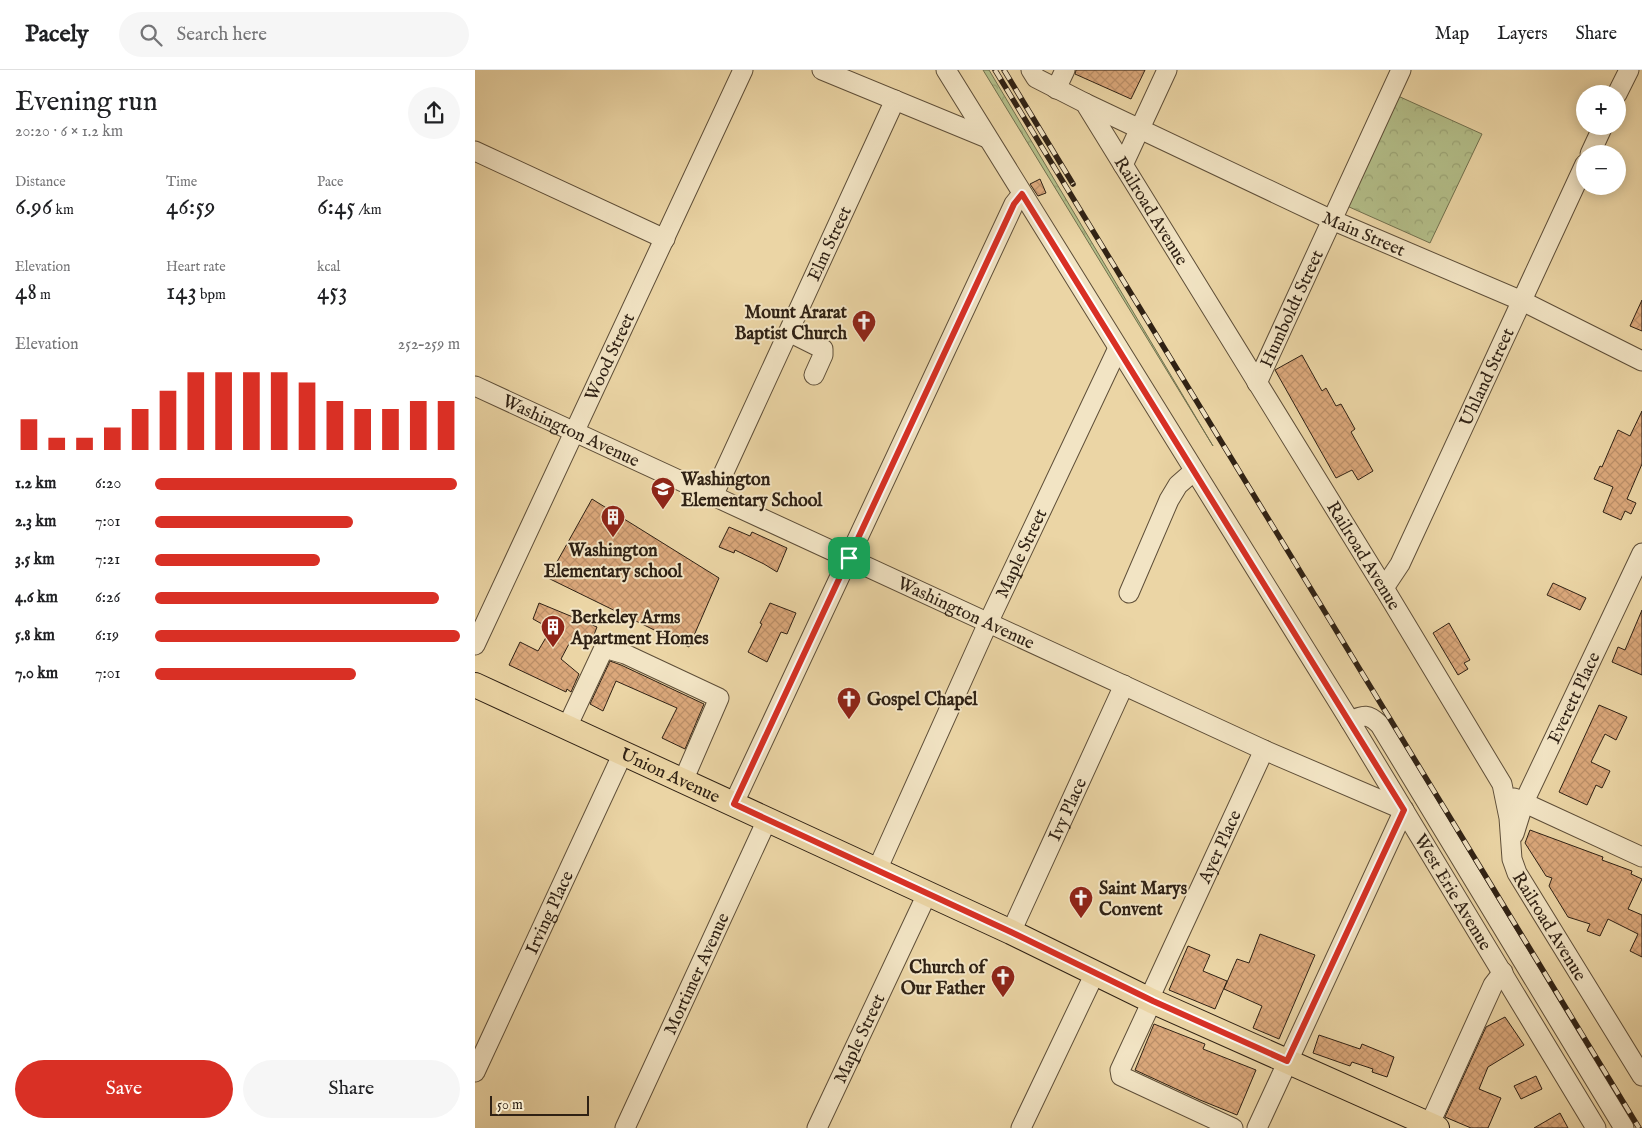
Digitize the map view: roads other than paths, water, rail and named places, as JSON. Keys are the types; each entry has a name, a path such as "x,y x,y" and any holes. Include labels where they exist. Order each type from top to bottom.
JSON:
{"main road":[{"name":"Union Avenue","path":"475,685 1011,932 1151,1000 1431,1127"}],"street":[{"name":"Wood Street","path":"475,645 743,70"},
{"path":"822,70 987,138"},
{"name":"West Erie Avenue","path":"946,70 1350,721 1596,1128"},
{"path":"1031,70 1035,78 1085,103"},
{"path":"1056,88 1065,70"},
{"path":"1123,165 1167,70"},
{"name":"Humboldt Street","path":"1257,384 1401,70"},
{"path":"1622,85 1629,70"},
{"name":"Elm Street","path":"713,496 895,100"},
{"name":"Main Street","path":"1085,103 1332,220 1522,301 1642,361"},
{"name":"Railroad Avenue","path":"1085,103 1257,384 1385,588 1502,784 1509,818 1512,859 1517,874 1638,1070"},
{"path":"475,151 665,239"},
{"name":"Uhland Street","path":"1385,588 1400,564 1576,184"},
{"path":"734,804 1014,204 1022,194"},
{"path":"789,332 823,349 823,355 814,375"},
{"name":"Maple Street","path":"877,870 988,623 1118,348"},
{"name":"Washington Avenue","path":"475,386 1264,750 1404,810"},
{"path":"1129,594 1169,500 1178,485 1194,471"},
{"name":"Everett Place","path":"1510,845 1524,802 1642,553"},
{"path":"567,727 603,648 625,654 719,698 683,781"},
{"name":"Ivy Place","path":"1011,932 1124,685"},
{"path":"1350,721 1364,716 1373,718 1380,725 1624,1128"},
{"name":"Ayer Place","path":"1233,1128 1121,1076 1120,1070 1264,750"},
{"name":"Irving Place","path":"475,1072 623,753"},
{"path":"1505,795 1642,857"},
{"path":"1257,1128 1404,810"},
{"name":"Mortimer Avenue","path":"625,1128 767,820"},
{"name":"Maple Street","path":"817,1128 927,894"},
{"path":"1021,1128 1095,972"},
{"path":"1431,1127 1493,985 1503,972"},
{"path":"1638,1070 1642,1047"}],"railway":[{"path":"995,70 1639,1128"},
{"path":"1004,70 1073,184"}],"place":[{"name":"Mount Ararat Baptist Church","path":"864,343"},
{"name":"Washington Elementary School","path":"663,510"},
{"name":"Washington Elementary school","path":"613,538"},
{"name":"Berkeley Arms Apartment Homes","path":"553,648"},
{"name":"Gospel Chapel","path":"849,720"},
{"name":"Saint Marys Convent","path":"1081,919"},
{"name":"Church of Our Father","path":"1003,998"}]}
